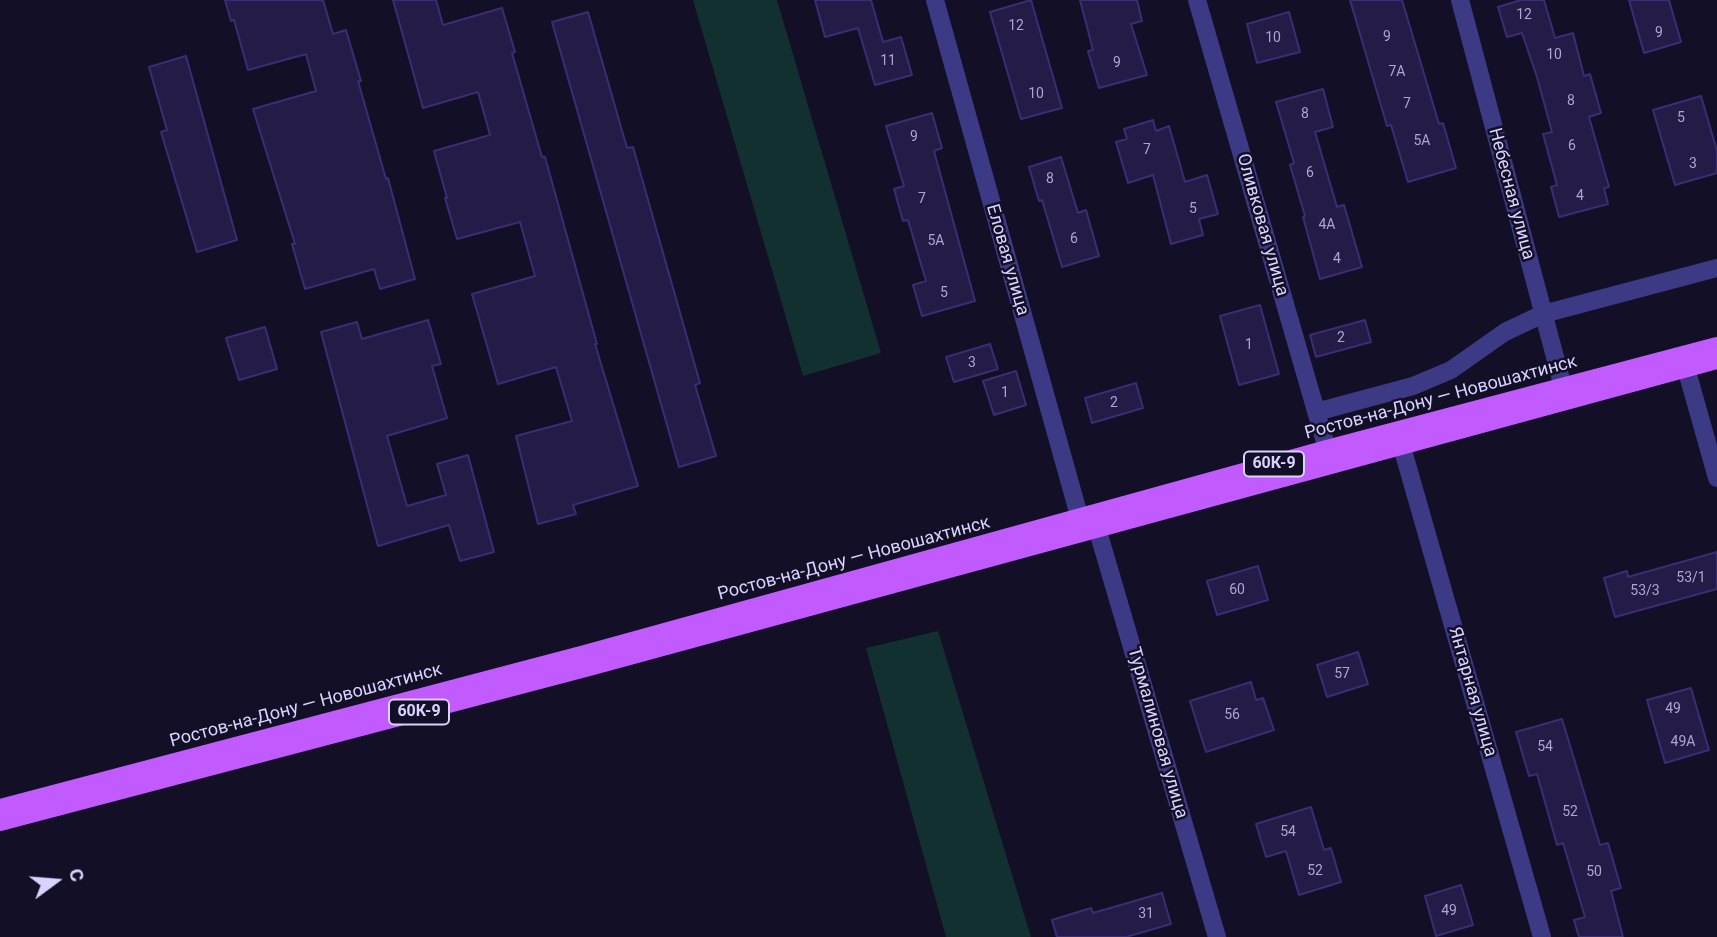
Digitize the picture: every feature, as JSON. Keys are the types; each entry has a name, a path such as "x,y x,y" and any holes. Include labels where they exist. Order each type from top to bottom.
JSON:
{"main road":[{"name":"Ростов-на-Дону — Новошахтинск","path":"0,822 835,593 1080,519 1327,449 1717,346"},
{"name":"Ростов-на-Дону — Новошахтинск","path":"0,808 586,654 1097,528 1717,360"}],"street":[{"name":"Еловая улица","path":"934,0 1080,519"},
{"name":"Оливковая улица","path":"1197,0 1327,449"},
{"name":"Небесная улица","path":"1460,0 1563,387"},
{"path":"1316,412 1413,386 1451,370 1505,332 1543,314 1717,268"},
{"path":"1686,368 1717,478"},
{"name":"Янтарная улица","path":"1402,447 1542,937"},
{"name":"Турмалиновая улица","path":"1097,528 1217,937"}],"green space":[{"path":"693,0 777,0 881,353 803,376"},
{"path":"938,631 1031,937 946,937 866,648"}],"building":[{"path":"225,0 323,0 333,34 346,30 415,279 380,289 374,269 305,289 292,244 295,244 253,109 316,91 306,54 248,70 234,20 231,21"},
{"path":"393,0 436,0 443,25 502,8 515,52 512,53 542,157 545,157 595,344 638,486 573,505 576,514 538,524 516,436 572,421 556,367 498,384 472,294 535,276 520,222 457,239 434,151 490,135 478,92 423,108"},
{"path":"815,0 871,0 883,42 901,37 912,75 875,85 858,28 825,37"},
{"path":"1031,0 1062,108 1021,119 990,12"},
{"path":"1080,0 1137,0 1142,21 1131,24 1147,75 1099,88 1088,51 1093,50"},
{"path":"1350,0 1402,0 1439,124 1443,123 1456,168 1408,182 1391,125 1387,126"},
{"path":"1521,0 1544,0 1555,38 1573,33 1584,76 1590,74 1601,113 1589,117 1609,187 1604,188 1608,204 1559,217 1551,187 1557,185 1543,134 1552,132 1537,77 1522,33 1507,37 1498,7"},
{"path":"1629,0 1669,0 1681,42 1644,53"},
{"path":"588,12 627,148 633,147 700,383 695,385 716,456 679,467 552,22"},
{"path":"1289,12 1300,52 1257,63 1247,24"},
{"path":"186,56 237,240 197,252 161,132 167,130 149,67"},
{"path":"1323,89 1333,127 1315,132 1337,207 1344,205 1362,267 1320,279 1290,165 1294,163 1276,102"},
{"path":"1701,96 1717,151 1717,173 1675,185 1653,110"},
{"path":"932,113 942,148 934,151 975,301 922,316 913,285 926,281 908,220 903,221 894,189 904,186 886,126"},
{"path":"1153,120 1156,131 1169,126 1185,182 1207,175 1218,214 1199,219 1203,235 1171,244 1153,175 1128,183 1116,142 1127,139 1124,129"},
{"path":"1061,157 1078,213 1086,210 1099,256 1062,267 1029,167"},
{"path":"1260,305 1279,374 1239,385 1220,316"},
{"path":"428,320 441,364 432,366 447,418 387,436 407,506 446,495 437,464 468,455 494,552 460,561 449,525 378,546 321,332 357,322 362,339"},
{"path":"1365,320 1371,342 1316,357 1310,335"},
{"path":"265,327 277,369 239,380 226,338"},
{"path":"990,344 998,369 954,382 946,357"},
{"path":"1016,371 1026,405 994,415 983,381"},
{"path":"1136,383 1143,408 1092,423 1085,398"},
{"path":"1717,552 1717,589 1615,617 1604,578 1627,571 1628,577"},
{"path":"1258,566 1268,600 1217,615 1207,581"},
{"path":"1358,652 1368,684 1327,697 1317,665"},
{"path":"1251,682 1256,700 1263,698 1274,730 1206,752 1190,701"},
{"path":"1691,688 1709,750 1665,763 1647,700"},
{"path":"1562,719 1600,845 1608,843 1621,888 1611,891 1623,937 1579,937 1574,920 1585,917 1563,843 1557,845 1537,774 1529,776 1516,732"},
{"path":"1311,807 1324,850 1331,848 1341,882 1299,895 1286,851 1266,857 1256,824"},
{"path":"1461,885 1473,925 1436,936 1425,896"},
{"path":"1162,893 1171,924 1126,937 1057,937 1052,920 1091,908 1093,913"}]}
